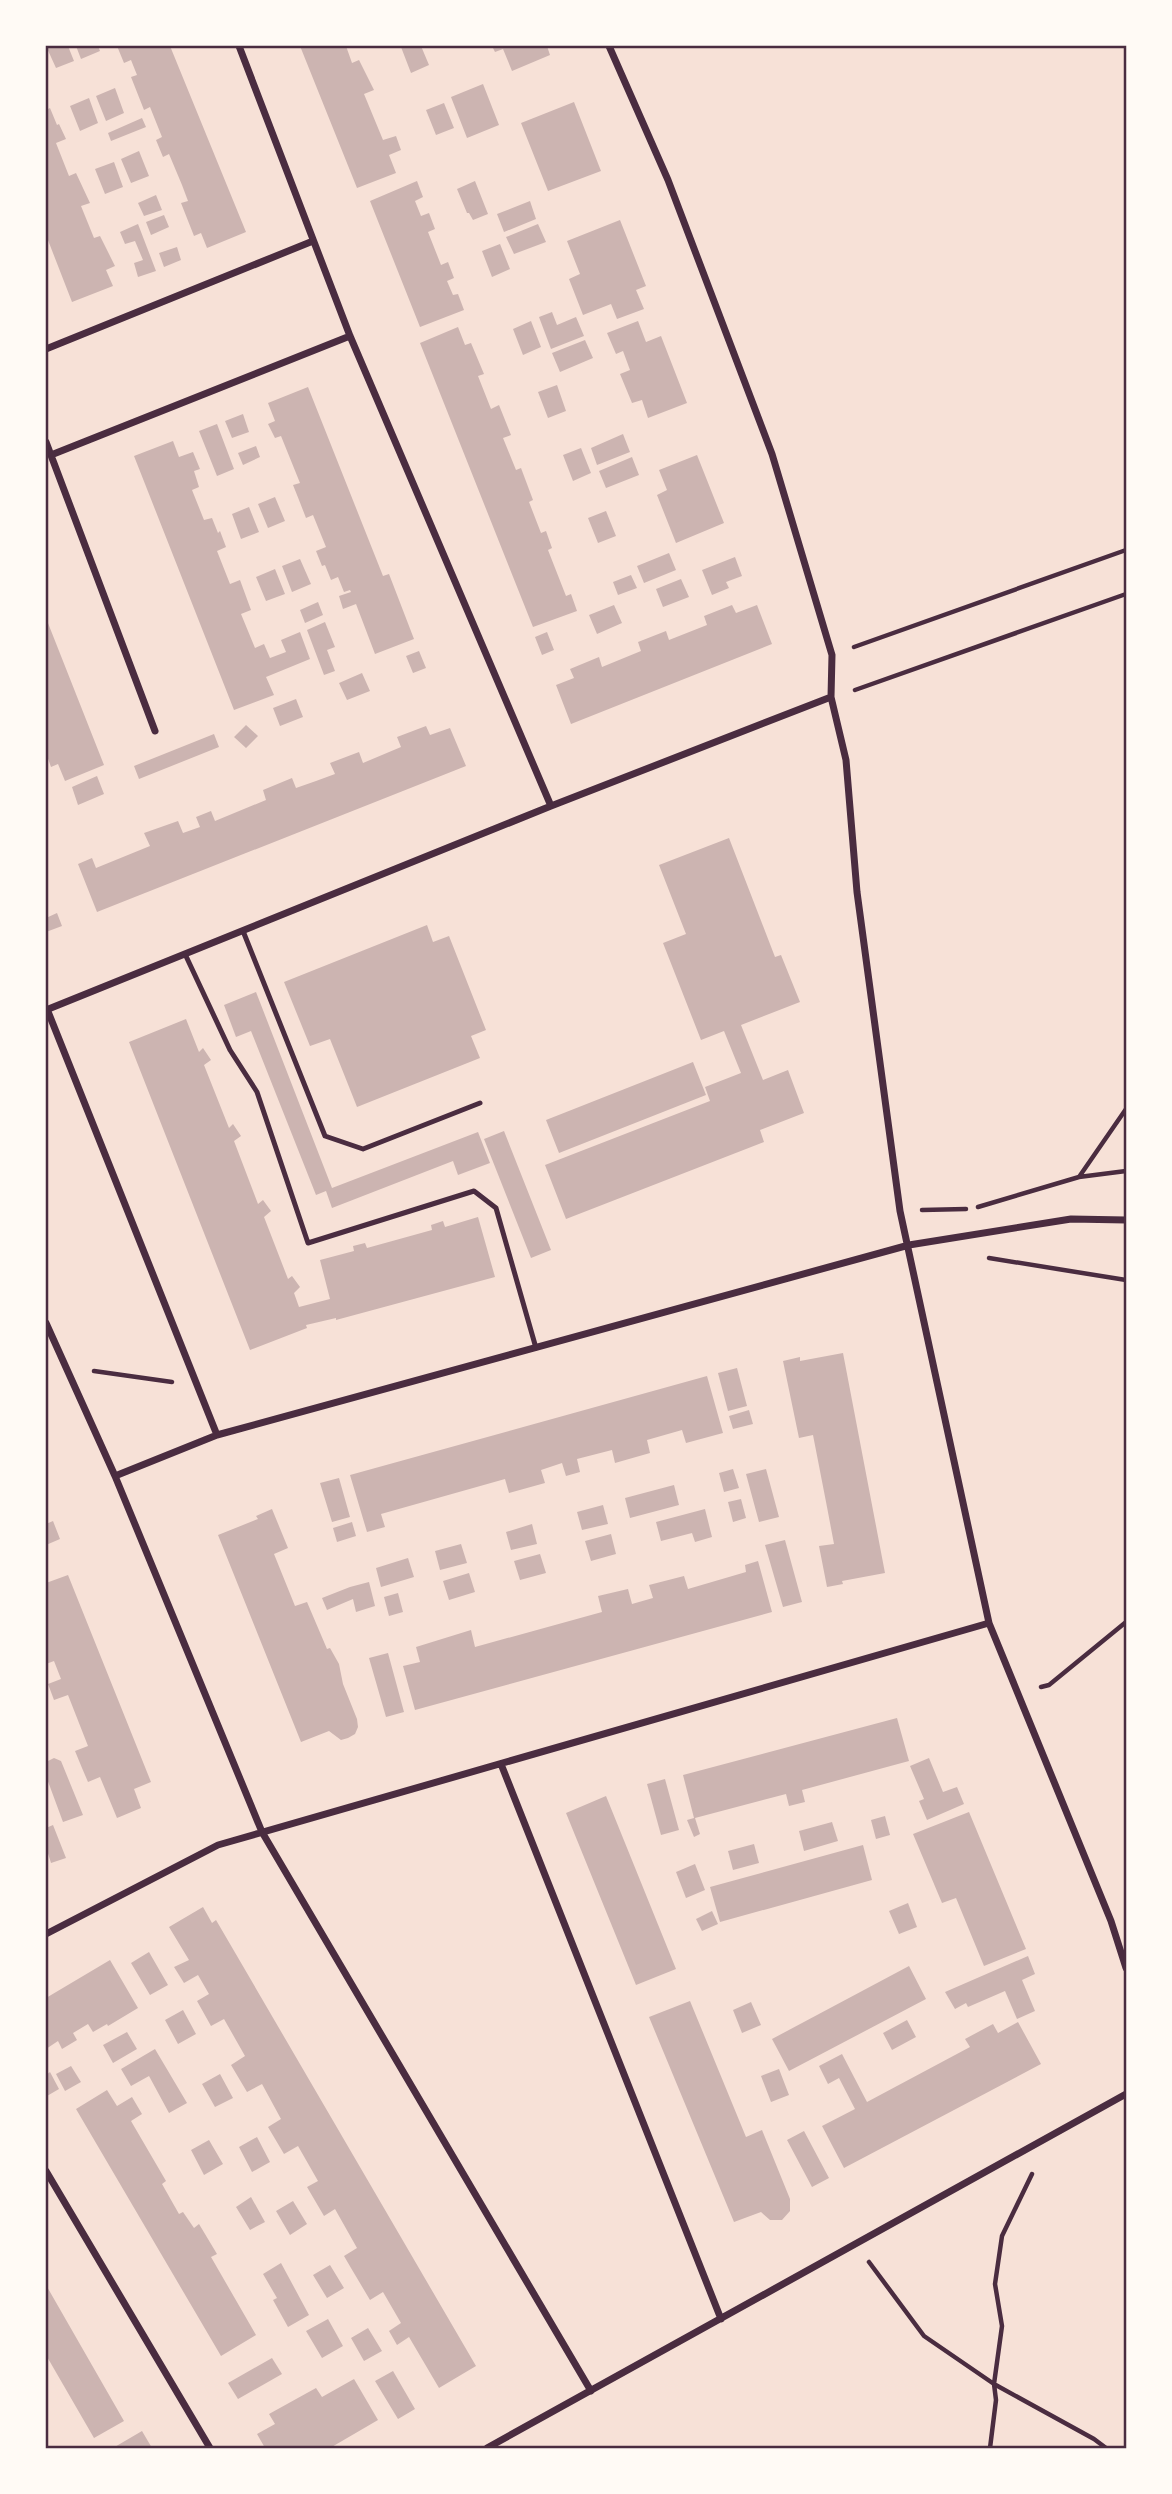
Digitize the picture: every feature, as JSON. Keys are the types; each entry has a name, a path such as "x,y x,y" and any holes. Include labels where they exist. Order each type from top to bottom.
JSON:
{"street":[{"path":"239,46 350,336 551,806"},
{"path":"608,46 668,180 772,454 832,655 831,697 846,760 857,892 900,1211 989,1623 1111,1921 1126,1968"},
{"path":"46,349 313,241"},
{"path":"51,456 350,336"},
{"path":"46,442 155,732"},
{"path":"217,1435 46,1010 551,806 831,697"},
{"path":"115,1476 217,1435 909,1245 1071,1219 1126,1220"},
{"path":"46,1323 49,1340 115,1476 262,1832 591,2391"},
{"path":"46,1934 218,1845 989,1623"},
{"path":"501,1764 721,2319"},
{"path":"487,2448 1126,2094"},
{"path":"46,2171 210,2448"}],"lane":[{"path":"243,931 325,1136 363,1149 480,1103"},
{"path":"186,954 230,1050 257,1092 308,1242 474,1191 496,1208 536,1348"}],"path":[{"path":"832,655 1126,550"},
{"path":"831,697 1126,594"},
{"path":"1080,1177 1126,1109"},
{"path":"900,1211 971,1209 1080,1177 1126,1171"},
{"path":"977,1256 1126,1280"},
{"path":"64,1367 197,1385"},
{"path":"1017,1692 1049,1685 1126,1622"},
{"path":"990,2448 996,2400 994,2384 1002,2326 995,2284 1002,2236 1052,2136"},
{"path":"856,2244 923,2336 994,2384 1106,2448"}],"building":[{"path":"46,46 68,46 74,61 56,68"},
{"path":"76,46 98,46 100,51 81,59"},
{"path":"117,46 170,46 246,232 207,248 201,233 194,236 181,203 188,201 182,185 169,154 163,157 156,140 162,137 150,107 144,110 131,77 137,75 131,60 124,63"},
{"path":"300,46 346,46 352,63 359,60 374,90 364,94 383,140 396,136 401,150 389,155 396,173 357,188"},
{"path":"421,46 429,65 411,73 401,47"},
{"path":"492,46 547,46 550,55 512,71 503,49 495,52"},
{"path":"483,84 499,125 467,138 451,97"},
{"path":"115,88 124,113 106,121 96,96"},
{"path":"89,98 98,123 80,131 70,106"},
{"path":"574,102 601,171 548,191 521,123"},
{"path":"444,103 454,128 436,135 426,110"},
{"path":"50,108 66,139 56,143 69,176 76,173 90,203 81,206 94,238 100,236 115,266 106,270 113,286 72,302 46,235 46,110"},
{"path":"142,118 146,127 111,141 108,133"},
{"path":"139,151 149,176 131,183 121,159"},
{"path":"114,162 123,187 105,194 95,169"},
{"path":"417,181 423,197 415,201 421,216 429,213 435,229 428,232 441,265 448,262 454,278 447,281 453,295 458,294 464,310 420,327 370,201"},
{"path":"475,181 488,214 473,220 467,213 457,189"},
{"path":"156,195 162,210 144,216 138,203"},
{"path":"530,201 536,219 504,232 497,214"},
{"path":"164,215 169,227 151,235 146,222"},
{"path":"620,220 646,286 636,290 644,309 617,319 611,304 583,315 569,279 580,274 567,241"},
{"path":"138,224 156,271 138,277 134,263 143,260 135,241 125,244 120,232"},
{"path":"538,224 546,242 514,254 506,237"},
{"path":"500,244 510,269 492,277 482,251"},
{"path":"177,247 181,260 164,267 159,253"},
{"path":"552,312 557,325 576,317 584,336 551,349 539,317"},
{"path":"531,321 541,347 523,355 513,329"},
{"path":"638,321 646,342 661,336 687,403 648,418 642,400 632,403 620,374 630,370 623,351 616,354 607,333"},
{"path":"458,327 465,345 471,343 484,374 478,376 491,409 499,405 511,435 503,438 516,470 521,468 533,500 529,502 541,533 546,531 552,548 548,550 566,596 571,594 577,611 533,627 420,343"},
{"path":"585,340 593,358 560,372 552,353"},
{"path":"557,385 566,411 548,418 538,392"},
{"path":"308,387 383,576 389,574 414,639 375,654 356,604 343,609 339,596 351,592 350,590 344,592 338,577 331,580 325,565 322,566 316,551 326,547 313,515 306,518 293,485 300,483 281,436 275,438 268,424 275,421 268,403"},
{"path":"243,414 249,432 232,438 225,421"},
{"path":"217,424 234,469 217,476 199,431"},
{"path":"623,434 630,452 597,465 591,448"},
{"path":"173,441 179,457 193,452 200,469 194,471 199,487 192,490 204,520 212,518 218,533 220,531 226,547 217,551 230,584 240,580 251,610 241,614 255,648 264,644 270,658 286,652 281,640 300,632 310,659 266,677 274,695 234,710 134,456"},
{"path":"256,446 260,457 243,465 238,453"},
{"path":"581,448 591,473 573,481 563,455"},
{"path":"697,455 724,523 676,543 657,495 667,490 659,470"},
{"path":"632,457 639,475 606,488 599,471"},
{"path":"275,497 285,521 268,528 258,504"},
{"path":"249,507 259,532 241,539 232,514"},
{"path":"606,511 616,536 598,543 588,518"},
{"path":"669,553 676,570 644,583 637,566"},
{"path":"735,557 742,576 726,582 729,588 712,595 702,570"},
{"path":"300,559 311,584 292,592 282,566"},
{"path":"275,569 285,594 266,601 256,577"},
{"path":"631,575 637,588 618,595 613,582"},
{"path":"681,579 689,597 663,607 656,589"},
{"path":"318,602 323,615 305,623 300,610"},
{"path":"614,605 622,623 597,634 589,615"},
{"path":"732,605 736,613 757,605 772,644 571,724 556,685 574,678 570,669 599,657 602,667 641,651 638,642 666,631 669,640 707,625 704,616"},
{"path":"46,618 104,765 65,781 58,764 51,767 46,753"},
{"path":"325,622 335,647 327,650 335,671 324,675 307,630"},
{"path":"547,632 554,650 542,655 535,637"},
{"path":"419,651 426,668 413,673 406,656"},
{"path":"362,673 370,691 347,700 339,683"},
{"path":"296,699 303,717 280,726 273,708"},
{"path":"246,725 258,736 246,748 234,737"},
{"path":"426,726 430,735 450,728 466,766 97,912 78,864 92,858 96,868 150,846 144,833 178,821 183,833 200,827 196,817 211,811 215,821 266,800 263,790 292,778 296,788 335,774 330,763 359,752 363,763 401,747 397,737"},
{"path":"214,734 219,747 139,779 134,766"},
{"path":"97,776 104,794 78,805 72,787"},
{"path":"729,838 775,957 781,955 800,1002 741,1025 763,1080 788,1070 804,1113 760,1130 764,1142 566,1219 545,1165 710,1101 705,1087 741,1073 724,1031 701,1040 663,943 686,934 659,865"},
{"path":"57,913 62,926 46,932 46,918"},
{"path":"427,925 433,942 449,936 486,1030 471,1036 480,1058 357,1107 330,1039 310,1046 284,982"},
{"path":"256,992 332,1188 478,1132 490,1163 458,1175 453,1161 332,1208 326,1191 316,1195 251,1031 236,1037 224,1005"},
{"path":"186,1019 199,1052 203,1048 211,1060 204,1065 229,1128 233,1124 241,1136 234,1141 258,1204 263,1200 271,1211 264,1217 288,1279 292,1276 300,1287 294,1293 299,1307 330,1299 320,1260 354,1251 353,1246 365,1243 367,1248 432,1230 431,1225 443,1221 445,1227 478,1217 495,1277 336,1320 306,1325 307,1328 250,1350 129,1042"},
{"path":"693,1062 706,1095 559,1153 546,1120"},
{"path":"504,1131 551,1250 531,1258 484,1139"},
{"path":"843,1353 885,1573 842,1581 843,1584 827,1587 819,1546 834,1544 813,1435 799,1438 783,1361 800,1357 800,1361"},
{"path":"737,1368 747,1406 728,1411 718,1373"},
{"path":"707,1376 723,1433 686,1443 682,1430 647,1440 650,1453 615,1463 612,1450 577,1459 580,1472 566,1476 562,1463 541,1470 545,1483 509,1493 505,1479 381,1514 385,1527 367,1532 350,1475"},
{"path":"749,1410 753,1424 733,1429 729,1416"},
{"path":"733,1469 739,1488 724,1492 719,1473"},
{"path":"766,1469 779,1517 759,1522 746,1474"},
{"path":"339,1478 350,1517 332,1522 320,1483"},
{"path":"674,1485 679,1505 630,1518 625,1498"},
{"path":"741,1499 746,1518 733,1522 728,1502"},
{"path":"603,1505 608,1524 582,1530 577,1512"},
{"path":"272,1509 288,1548 274,1554 295,1606 307,1602 327,1649 330,1648 339,1664 358,1727 355,1734 348,1738 341,1740 329,1731 301,1742 218,1535 258,1519 256,1516"},
{"path":"705,1509 712,1537 695,1542 692,1533 661,1541 656,1522"},
{"path":"53,1521 60,1539 46,1545 46,1524"},
{"path":"352,1522 356,1536 337,1542 333,1528"},
{"path":"532,1524 537,1544 511,1550 506,1532"},
{"path":"611,1534 616,1554 591,1561 585,1541"},
{"path":"785,1540 802,1602 783,1607 765,1545"},
{"path":"461,1544 467,1563 440,1570 435,1551"},
{"path":"540,1554 546,1573 520,1580 514,1561"},
{"path":"408,1558 414,1577 381,1587 376,1568"},
{"path":"758,1561 772,1612 415,1710 403,1666 420,1662 416,1647 471,1630 475,1647 602,1612 598,1596 628,1589 632,1604 653,1598 649,1585 684,1576 688,1589 746,1572 745,1565"},
{"path":"469,1573 475,1592 449,1600 443,1581"},
{"path":"68,1575 151,1782 134,1789 141,1808 117,1818 100,1777 88,1782 75,1751 88,1746 68,1695 54,1700 48,1684 61,1679 54,1661 46,1664 46,1583"},
{"path":"369,1582 375,1606 356,1612 353,1599 327,1610 322,1598"},
{"path":"398,1593 403,1612 389,1616 384,1597"},
{"path":"388,1653 404,1712 386,1717 369,1658"},
{"path":"897,1718 909,1761 802,1790 805,1802 789,1806 786,1794 695,1818 700,1834 694,1837 687,1820 694,1818 683,1775"},
{"path":"54,1758 61,1761 83,1815 63,1822 46,1776 46,1762"},
{"path":"929,1758 943,1792 957,1787 964,1804 927,1820 919,1801 924,1799 910,1766"},
{"path":"665,1779 679,1830 661,1835 647,1784"},
{"path":"606,1796 676,1969 636,1985 566,1813"},
{"path":"969,1812 1026,1949 984,1966 956,1898 942,1903 913,1834"},
{"path":"885,1816 890,1835 876,1839 871,1820"},
{"path":"832,1822 838,1841 804,1851 799,1831"},
{"path":"53,1825 66,1858 51,1863 46,1847 46,1828"},
{"path":"754,1844 759,1863 733,1870 728,1851"},
{"path":"863,1845 872,1880 720,1922 710,1887"},
{"path":"695,1864 705,1890 686,1898 676,1872"},
{"path":"908,1903 917,1927 899,1934 889,1911"},
{"path":"203,1907 212,1923 216,1920 476,2366 439,2388 409,2337 397,2345 389,2331 401,2323 383,2292 370,2300 344,2256 357,2248 335,2209 324,2216 307,2187 318,2181 298,2146 284,2154 268,2127 281,2119 262,2084 247,2092 231,2065 245,2056 224,2019 211,2026 197,2001 209,1994 198,1975 184,1983 174,1967 189,1960 169,1927"},
{"path":"712,1911 718,1924 702,1931 696,1919"},
{"path":"149,1952 168,1985 150,1995 131,1963"},
{"path":"1028,1956 1035,1974 1022,1980 1035,2011 1017,2019 1005,1991 968,2007 966,2003 955,2009 945,1992"},
{"path":"110,1960 138,2008 93,2032 88,2024 73,2033 77,2040 62,2049 58,2041 46,2049 46,1998"},
{"path":"909,1966 926,1999 789,2071 772,2039"},
{"path":"690,2001 746,2137 762,2130 790,2199 790,2211 782,2220 770,2220 761,2212 734,2222 649,2017"},
{"path":"751,2002 761,2025 742,2033 733,2010"},
{"path":"183,2010 196,2034 178,2044 165,2020"},
{"path":"907,2020 916,2037 892,2050 883,2033"},
{"path":"1018,2022 1041,2064 844,2168 822,2126 855,2109 839,2078 828,2084 819,2066 842,2054 867,2102 970,2047 965,2039 993,2024 998,2033"},
{"path":"127,2032 137,2049 113,2063 103,2045"},
{"path":"155,2049 187,2103 169,2113 149,2076 131,2086 121,2069"},
{"path":"71,2066 81,2082 65,2091 56,2074"},
{"path":"779,2069 789,2095 771,2102 761,2076"},
{"path":"50,2072 59,2089 47,2096 46,2075"},
{"path":"220,2074 233,2098 215,2107 202,2084"},
{"path":"107,2090 117,2106 132,2097 142,2114 131,2121 166,2181 162,2184 179,2214 183,2212 194,2228 199,2224 217,2254 211,2257 256,2335 221,2356 76,2109"},
{"path":"804,2131 829,2178 812,2187 787,2140"},
{"path":"257,2137 270,2162 252,2172 239,2147"},
{"path":"209,2140 223,2164 204,2175 191,2150"},
{"path":"251,2197 265,2222 250,2230 236,2207"},
{"path":"293,2201 307,2224 290,2235 276,2211"},
{"path":"281,2263 309,2315 288,2327 273,2300 277,2298 263,2274"},
{"path":"330,2265 344,2288 327,2298 313,2275"},
{"path":"46,2285 124,2421 94,2438 46,2355"},
{"path":"328,2319 343,2346 322,2358 306,2331"},
{"path":"368,2328 382,2351 364,2361 351,2338"},
{"path":"272,2358 282,2374 238,2399 228,2383"},
{"path":"393,2371 415,2409 398,2419 375,2381"},
{"path":"354,2379 378,2420 330,2448 265,2448 257,2434 275,2424 269,2414 316,2388 322,2397"},
{"path":"142,2431 152,2448 113,2448"}]}
